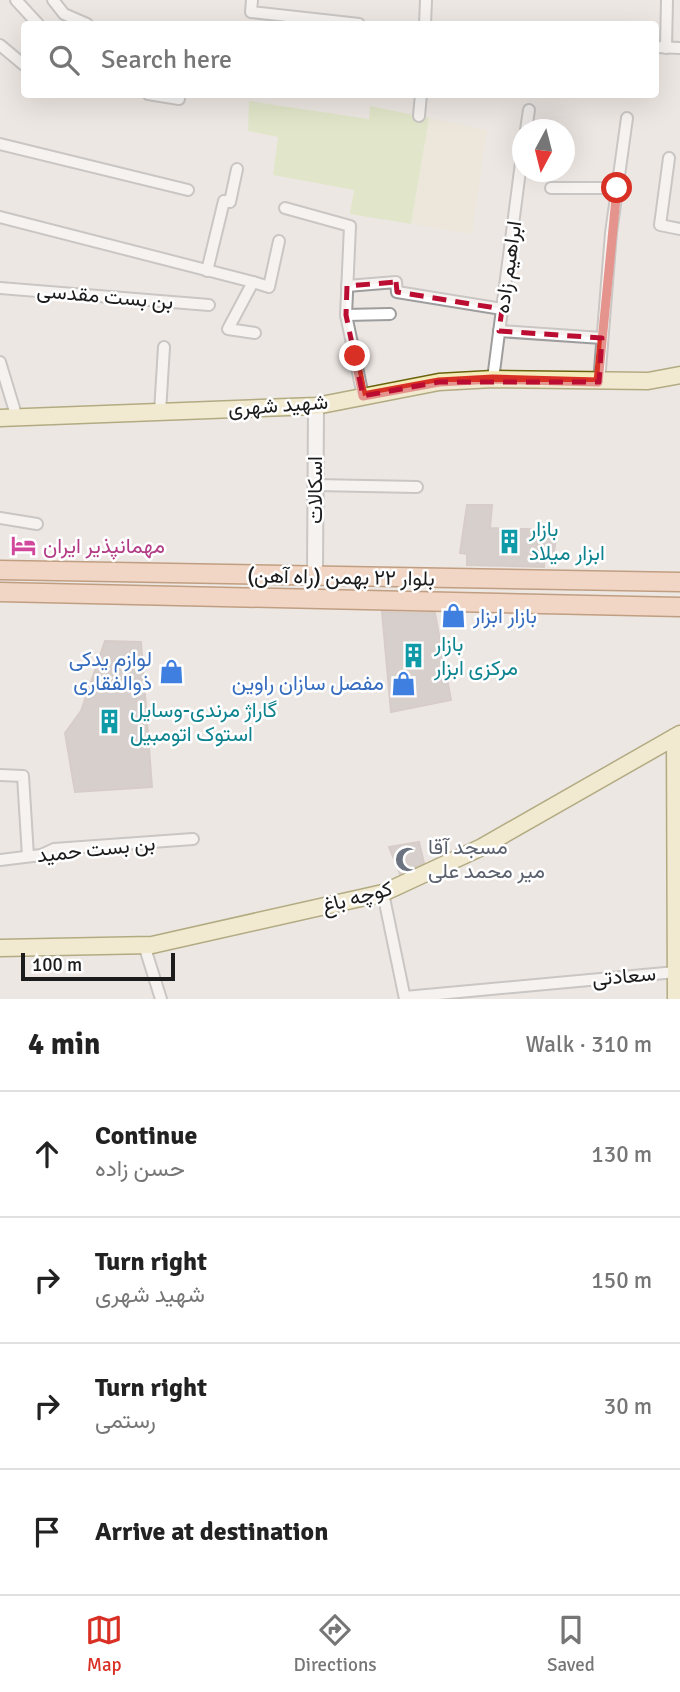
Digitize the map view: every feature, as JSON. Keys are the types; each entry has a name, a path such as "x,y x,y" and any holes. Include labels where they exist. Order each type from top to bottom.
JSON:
{"main road":[{"name":"شهید شهری","path":"0,418 316,406 439,382 493,379 598,382 648,380 680,375"},
{"name":"بلوار ۲۲ بهمن (راه آهن)","path":"0,570 680,582"},
{"name":"بلوار ۲۲ بهمن (راه آهن)","path":"0,592 680,607"},
{"name":"کوچه باغ","path":"0,948 144,945 383,893 482,846 677,736"},
{"path":"676,999 677,736"}],"street":[{"path":"16,0 35,21"},
{"path":"53,0 64,14 80,21"},
{"path":"252,0 251,12 276,20 297,21"},
{"path":"425,21 426,0"},
{"path":"667,0 661,47 680,48"},
{"path":"0,45 21,62"},
{"path":"173,98 179,99"},
{"path":"419,116 421,98"},
{"path":"527,119 528,110"},
{"path":"598,382 617,188 627,118"},
{"path":"0,144 188,190"},
{"path":"669,158 660,225 680,229"},
{"path":"207,271 225,201 230,202 237,169"},
{"name":"ابراهیم زاده","path":"493,379 519,182"},
{"path":"551,188 617,188"},
{"path":"285,208 350,226 346,315 363,396"},
{"path":"0,217 269,287 279,241"},
{"path":"253,282 228,329 256,333"},
{"path":"347,286 396,282 397,292 502,309"},
{"name":"بن بست مقدسی","path":"0,288 209,305"},
{"path":"346,315 390,314"},
{"path":"499,331 602,338"},
{"path":"160,412 164,347"},
{"path":"0,362 17,418"},
{"name":"اسکالات","path":"314,574 316,406"},
{"path":"315,485 417,487"},
{"path":"0,518 37,524"},
{"path":"0,775 23,776 28,856"},
{"name":"بن بست حمید","path":"0,860 54,849 193,839"},
{"path":"383,893 405,998"},
{"path":"144,945 161,999"},
{"name":"سعادتی","path":"405,998 676,972"}],"highlighted area":[{"path":"396,282 397,292 502,309 499,331 602,338 599,382 439,382 363,396 346,315 347,286"}],"shaded area":[{"path":"429,118 487,130 472,234 411,224"}],"green space":[{"path":"249,101 369,119 370,106 429,118 411,224 350,214 354,190 273,175 278,137 248,131"}],"building":[{"name":"بازار ابزار میلاد","path":"467,505 492,505 490,528 557,530 554,552 545,551 544,567 467,565 467,554 460,553"},
{"name":"بازار مرکزی ابزار","path":"382,612 435,613 451,700 391,712"},
{"name":"گاراژ مرندی-وسایل استوک اتومبیل","path":"105,641 141,642 152,787 75,792 65,733 81,711"},
{"name":"مسجد آقا میر محمد علی","path":"419,842 424,863 400,874 389,847"}],"place":[{"name":"بازار ابزار میلاد","path":"509,541"},
{"name":"مهمانپذیر ایران","path":"23,546"},
{"name":"بازار ابزار","path":"453,616"},
{"name":"بازار مرکزی ابزار","path":"414,656"},
{"name":"لوازم یدکی ذوالفقاری","path":"172,671"},
{"name":"مفصل سازان راوین","path":"404,683"},
{"name":"گاراژ مرندی-وسایل استوک اتومبیل","path":"110,722"},
{"name":"مسجد آقا میر محمد علی","path":"408,859"}],"route":[{"path":"355,356 363,396 439,382 493,379 598,382 617,188"}]}
